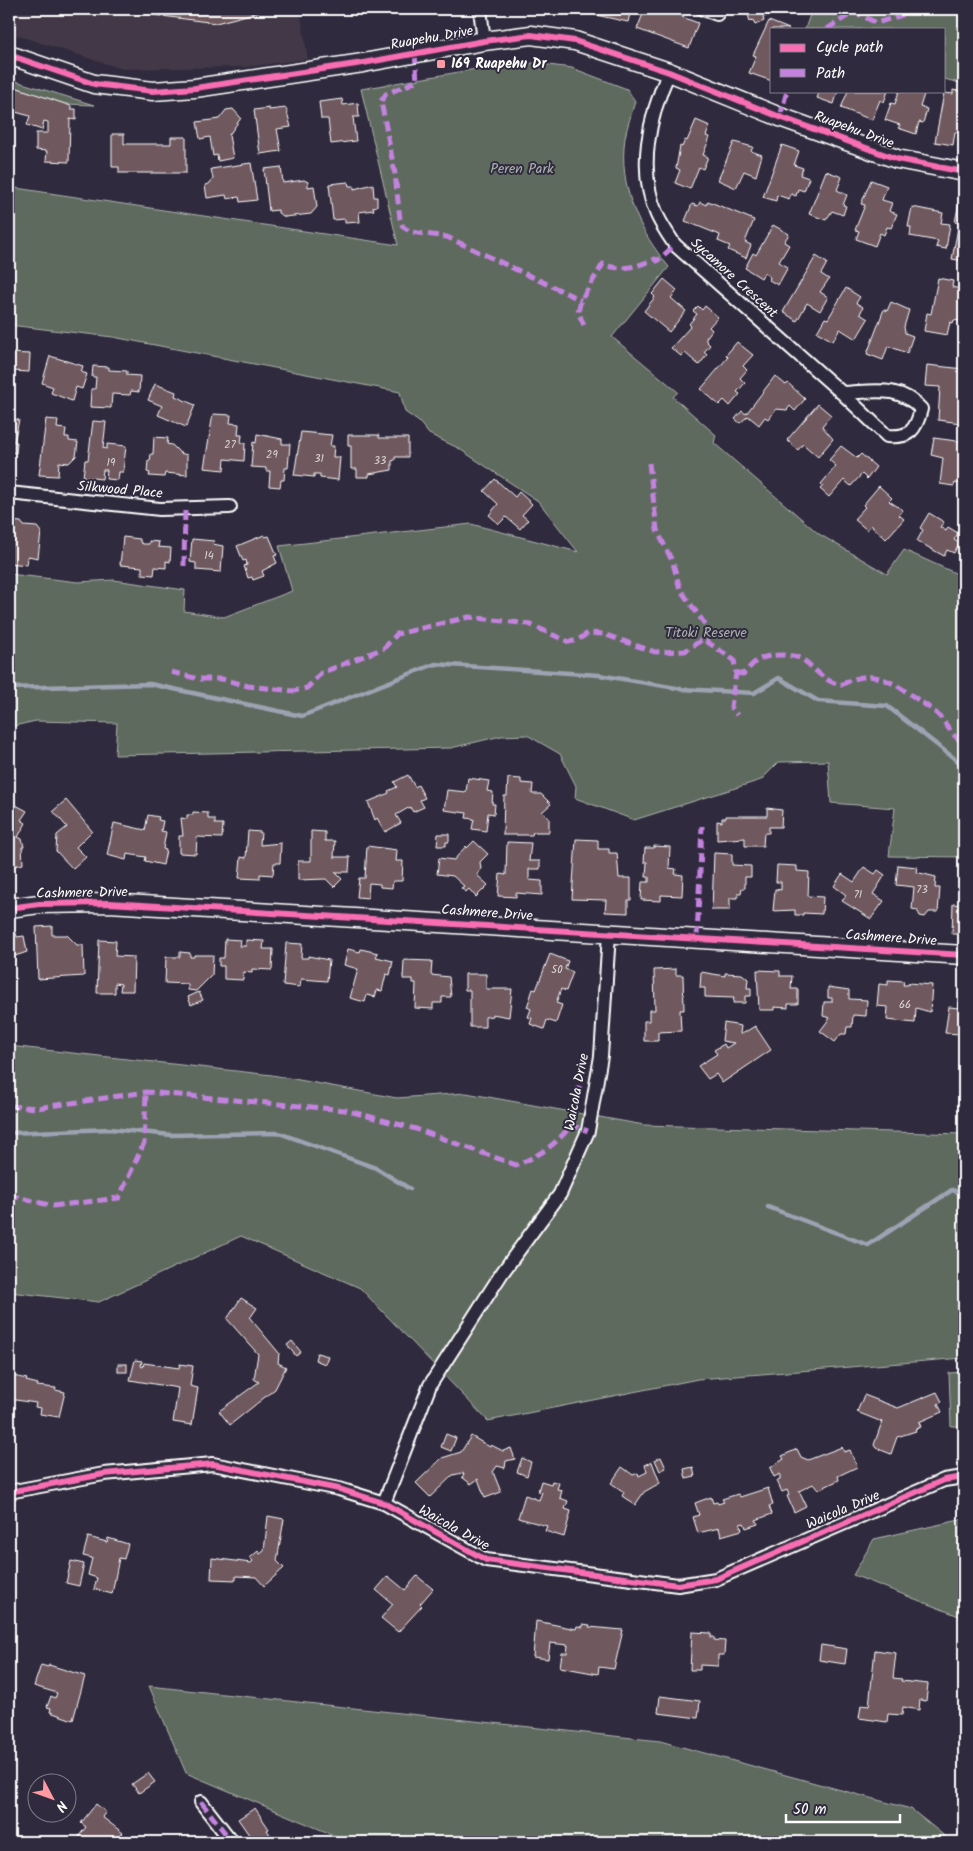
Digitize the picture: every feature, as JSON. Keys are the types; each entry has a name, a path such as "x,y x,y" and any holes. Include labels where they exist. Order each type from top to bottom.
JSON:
{"street":[{"path":"480,9 484,41"},
{"path":"703,9 717,14"},
{"name":"Ruapehu Drive","path":"9,56 94,84 153,91 195,88 531,35 575,41 669,72 780,117 897,160 964,172"},
{"name":"Sycamore Crescent","path":"669,72 661,89 648,135 646,162 650,190 657,215 675,245 700,270 842,393 887,436 901,437 910,432 918,422 921,409 912,398 896,391 842,393"},
{"name":"Silkwood Place","path":"9,493 160,509 230,507"},
{"name":"Cashmere Drive","path":"9,908 39,904 109,903 964,955"},
{"name":"Waicola Drive","path":"384,1504 430,1385 502,1272 560,1194 588,1131 601,1056 609,934"},
{"name":"Waicola Drive","path":"9,1492 104,1474 213,1464 339,1489 384,1504 486,1560 678,1584 716,1579 944,1480 964,1477"},
{"path":"201,1802 232,1842"}],"shaded area":[{"path":"9,9 300,9 308,59 246,67 122,69 16,35 9,28"}],"green space":[{"path":"812,9 964,9 964,84 946,80 946,28 805,28"},
{"name":"Titoki Reserve","path":"533,63 572,68 627,89 635,101 625,138 624,156 628,190 640,223 648,238 669,267 612,337 678,392 673,397 716,435 714,443 819,534 887,574 904,550 964,577 964,857 889,856 895,808 831,803 828,761 779,762 761,780 634,820 575,798 576,786 560,754 527,735 501,736 451,748 115,755 117,723 36,721 9,727 9,574 78,582 114,580 185,590 184,611 224,617 292,591 279,546 471,524 578,552 538,501 458,448 429,434 419,422 405,412 400,392 113,337 9,325 9,187 398,245 361,89 482,68"},
{"path":"9,79 94,105 64,104 9,85"},
{"path":"9,1046 272,1075 397,1098 466,1093 644,1125 964,1134 964,1358 698,1379 488,1421 360,1288 241,1236 99,1302 9,1292"},
{"path":"964,1372 964,1426 951,1426 949,1373"},
{"path":"964,1519 964,1618 853,1575 874,1539"},
{"path":"149,1686 660,1741 911,1809 952,1842 350,1842 186,1773"}],"building":[{"path":"132,9 270,9 216,23 131,12"},
{"path":"569,9 631,9 628,22"},
{"path":"645,9 672,9 684,13 682,17 698,23 689,48 637,29"},
{"path":"746,9 788,9 763,17 764,21 755,25 753,20 750,21"},
{"path":"769,21 786,28 770,28 770,80 749,73 756,56 753,55"},
{"path":"9,85 71,106 71,109 76,109 76,120 70,119 69,162 46,161 47,151 36,150 36,133 48,133 48,122 44,121 42,130 27,125 30,116 12,111 9,116"},
{"path":"953,90 964,92 964,119 961,133 955,132 953,145 935,142 944,93 953,94"},
{"path":"817,92 838,92 834,104 817,98 819,93"},
{"path":"848,92 888,92 884,102 880,100 872,120 841,108"},
{"path":"899,92 925,92 920,107 927,109 923,123 919,122 916,134 898,128 900,125 885,120 891,103 895,104"},
{"path":"342,99 343,105 358,103 359,117 353,117 356,141 331,144 328,119 321,119 319,102"},
{"path":"269,108 269,110 286,108 291,127 277,129 281,151 260,154 254,110"},
{"path":"233,109 241,118 229,135 233,158 218,161 217,155 213,156 210,137 200,139 197,122 219,119 226,110"},
{"path":"696,120 710,126 706,136 710,137 703,155 708,157 703,169 699,167 690,189 675,183 680,170 676,168 680,146 682,147 685,140 687,141"},
{"path":"112,134 124,134 124,144 171,144 171,137 186,137 186,173 119,173 119,167 112,167"},
{"path":"734,142 753,147 751,151 762,155 756,176 744,171 736,188 718,180"},
{"path":"782,145 799,151 794,165 803,168 800,175 809,178 804,191 798,189 796,196 791,194 789,199 777,195 776,201 763,197"},
{"path":"251,163 257,200 240,202 239,197 227,199 226,195 207,198 205,185 209,184 213,179 211,169"},
{"path":"281,167 283,183 304,180 308,182 308,187 314,186 317,207 311,214 285,217 278,213 278,210 269,211 264,169"},
{"path":"826,171 842,177 837,190 847,195 843,205 846,206 843,215 832,211 826,220 809,214"},
{"path":"871,180 887,186 882,200 892,203 889,211 897,214 891,228 887,227 884,235 880,233 875,246 856,239 859,231 855,230 865,205 861,204"},
{"path":"348,182 349,186 354,186 354,189 373,184 374,197 377,197 377,206 373,207 374,210 359,212 360,222 345,223 345,219 333,220 329,184"},
{"path":"708,201 754,220 745,242 751,245 746,258 728,250 730,246 718,241 720,235 685,221 692,204 698,206 700,202 706,205"},
{"path":"959,203 964,204 964,261 952,259 959,223 955,222"},
{"path":"912,207 943,213 941,223 950,224 946,249 936,247 938,241 910,236 911,227 908,227"},
{"path":"773,225 789,234 784,242 789,245 779,262 788,267 778,285 769,280 770,277 764,273 761,278 745,268 753,253 756,255"},
{"path":"816,256 827,263 821,274 829,279 820,292 828,297 820,311 807,303 797,321 783,312"},
{"path":"938,278 953,281 952,287 964,290 964,322 954,320 953,323 950,322 947,335 924,331 927,313 931,314"},
{"path":"664,279 677,290 671,298 686,311 669,332 644,311 655,297 652,294"},
{"path":"846,288 860,297 856,303 863,307 860,314 868,319 856,339 840,329 833,341 817,332 825,318 828,319"},
{"path":"891,302 909,310 904,327 905,333 913,336 907,353 888,346 883,360 867,354 884,309 887,311"},
{"path":"698,306 702,310 705,306 718,317 709,327 712,330 706,341 710,345 704,352 707,355 699,365 684,352 681,356 671,348 691,326 689,324 697,314 693,311"},
{"path":"737,342 753,355 743,366 747,370 740,378 745,383 737,392 740,394 730,406 724,400 719,405 701,389 728,357 726,355"},
{"path":"9,353 30,354 29,372 13,371 10,389"},
{"path":"50,356 83,366 81,372 87,374 82,389 76,387 72,401 51,393 53,387 42,383"},
{"path":"927,365 964,369 962,392 964,393 964,415 962,414 961,423 938,420 940,387 925,386"},
{"path":"93,366 109,367 109,370 127,371 127,375 140,376 139,392 131,391 130,395 112,394 111,408 90,407 91,389 95,389 96,377 92,377"},
{"path":"775,376 786,385 788,383 805,399 795,411 790,406 787,410 776,409 768,419 765,417 759,425 748,416 740,423 735,419 742,411 746,414"},
{"path":"155,384 176,392 175,396 195,405 186,427 158,415 162,406 148,400"},
{"path":"818,404 831,415 822,426 833,439 818,457 803,444 798,450 787,440"},
{"path":"213,414 231,415 230,423 239,424 238,435 242,435 241,443 245,443 244,461 225,459 224,470 204,468"},
{"path":"9,419 19,420 14,442 17,442 16,453 9,452"},
{"path":"46,419 58,420 57,428 66,429 65,437 69,437 69,441 78,442 76,456 69,463 59,462 58,476 39,475"},
{"path":"93,421 106,422 103,448 107,449 107,444 126,446 123,472 119,472 118,480 106,479 107,470 103,470 102,479 83,477 85,460 88,460"},
{"path":"301,432 332,435 330,446 334,446 333,457 340,457 338,480 320,478 320,474 314,474 314,477 294,475"},
{"path":"257,434 282,439 282,444 290,444 288,468 285,468 284,480 281,480 280,487 269,486 270,471 266,471 266,468 251,467 253,442 256,443"},
{"path":"348,435 379,435 379,438 408,438 408,457 395,457 395,460 392,461 392,470 369,474 369,477 357,477 357,469 351,469 351,446 348,446"},
{"path":"154,437 168,438 167,444 172,445 180,453 187,455 187,475 165,473 164,477 149,476 150,473 147,472 148,461 150,461 151,454 153,454"},
{"path":"934,438 964,442 964,481 961,484 955,483 954,486 940,484 943,458 931,455"},
{"path":"841,446 857,458 861,454 876,467 867,479 862,474 851,486 844,480 829,497 820,489 823,486 821,484 836,466 829,460"},
{"path":"495,479 515,497 519,492 532,504 522,515 528,520 520,529 506,517 499,524 489,515 498,504 484,491"},
{"path":"879,486 892,498 889,501 903,510 899,515 904,519 886,539 871,525 867,530 854,519 865,507 863,505"},
{"path":"929,513 944,522 940,527 946,531 948,527 958,533 954,540 959,543 954,553 947,550 944,556 917,541 923,530 920,528"},
{"path":"9,521 21,522 24,526 37,527 41,532 38,558 28,556 27,565 9,563"},
{"path":"264,535 265,537 269,536 277,555 274,556 277,563 262,571 264,576 253,580 252,577 248,578 244,566 247,565 246,560 243,561 237,546"},
{"path":"123,537 140,539 140,542 143,544 149,544 149,541 159,542 158,547 171,548 170,562 166,561 166,568 155,567 154,575 142,574 142,567 120,565"},
{"path":"192,539 214,541 213,544 223,546 221,572 196,570 196,563 190,562"},
{"path":"408,775 415,787 418,785 425,798 420,800 424,807 413,812 410,807 396,815 401,823 385,832 377,818 375,820 368,802 389,793 388,791 397,787 394,782"},
{"path":"468,778 489,781 487,791 493,792 492,804 495,804 494,814 488,813 486,831 472,829 474,819 466,818 467,813 444,810 447,790 466,792"},
{"path":"508,778 521,779 521,783 533,784 532,794 541,794 551,804 542,812 549,818 549,832 533,832 532,835 503,835 504,796 507,796"},
{"path":"66,800 92,831 76,847 86,857 73,869 56,851 57,835 67,827 53,811"},
{"path":"14,804 27,811 21,820 26,823 18,837 22,839 24,847 22,847 23,864 9,867 9,809 11,810"},
{"path":"767,808 782,810 781,827 769,827 769,833 764,833 763,846 745,846 745,838 717,840 717,821 722,822 722,818 726,818 726,816 767,816"},
{"path":"193,812 208,813 208,819 215,819 215,824 223,824 222,838 197,837 196,854 179,853 179,836 183,836 181,818 187,819 187,815 193,815"},
{"path":"148,815 159,817 158,820 163,821 161,831 166,832 163,849 166,850 163,865 145,861 146,857 127,854 126,860 107,855 114,823 145,830"},
{"path":"248,831 261,832 260,845 281,843 280,863 274,863 273,875 260,874 260,879 239,878 241,857 246,858"},
{"path":"311,831 325,832 325,841 335,841 334,857 350,857 349,872 335,872 342,879 334,887 326,879 298,880 298,861 311,861"},
{"path":"438,834 449,834 449,842 446,842 446,846 437,846"},
{"path":"576,839 598,840 598,849 609,849 609,853 617,853 619,878 631,878 631,900 628,900 628,913 605,912 606,900 572,899"},
{"path":"474,841 488,854 480,862 481,869 477,875 488,885 476,897 469,889 466,892 461,888 464,886 453,876 437,874 439,858 454,860 466,846 467,848"},
{"path":"507,842 531,843 529,861 540,861 540,869 529,869 529,880 542,881 542,895 516,893 516,897 498,896 500,874 506,875"},
{"path":"367,846 397,850 396,861 403,861 402,881 393,881 392,888 380,887 380,884 369,883 368,898 357,897 359,878 365,878"},
{"path":"654,846 670,847 669,868 676,869 675,874 683,875 682,896 661,895 661,901 641,900 642,882 649,882 649,877 646,877 647,862 644,862 645,848 654,848"},
{"path":"714,853 732,854 732,865 751,866 751,877 745,877 745,888 742,888 741,893 738,893 738,898 730,898 730,910 712,910"},
{"path":"777,865 797,866 797,871 809,872 808,896 823,897 822,914 803,913 803,915 795,915 795,910 773,911 775,889 781,890 781,882 776,882"},
{"path":"898,865 917,867 916,872 936,877 935,888 940,888 938,912 929,912 925,917 920,916 917,910 912,909 914,887 896,885"},
{"path":"864,867 875,874 878,870 885,875 873,894 884,901 871,919 842,901 846,895 834,886 842,874 854,882"},
{"path":"953,904 964,905 964,934 952,934"},
{"path":"52,926 52,935 67,935 77,945 83,945 84,976 38,979 36,927"},
{"path":"16,933 17,937 24,936 27,952 9,958 9,934"},
{"path":"225,939 241,940 240,946 246,946 246,940 264,941 263,949 273,949 272,970 252,969 252,973 244,972 243,980 224,979 224,966 219,966 219,958 224,958"},
{"path":"99,940 116,941 115,956 134,957 133,991 120,991 121,984 115,983 115,993 97,993"},
{"path":"286,943 302,944 301,958 308,958 308,956 329,960 327,981 301,979 300,987 283,985"},
{"path":"348,949 360,952 361,949 378,953 376,957 393,961 390,975 386,974 382,991 377,990 375,997 367,995 365,1002 350,998 358,969 344,965"},
{"path":"180,952 190,953 190,957 194,957 194,955 213,955 212,975 196,991 188,990 188,984 165,983 166,957 180,957"},
{"path":"550,954 568,961 565,969 573,972 566,991 561,989 556,1003 562,1005 556,1023 547,1020 544,1029 530,1024 532,1018 528,1017 531,1009 527,1007 533,989 536,990"},
{"path":"404,960 432,961 431,975 449,977 451,997 442,997 442,1003 433,1003 433,1009 415,1008 416,983 413,983 413,979 403,979"},
{"path":"676,969 676,975 683,975 684,1010 680,1010 681,1031 658,1032 658,1041 644,1041 644,1021 649,1021 649,1010 655,1010 654,970"},
{"path":"757,970 780,971 780,976 792,976 791,989 798,989 798,1004 788,1004 788,1008 774,1007 774,1010 759,1010"},
{"path":"701,972 725,976 725,973 742,974 748,979 747,988 751,988 751,996 745,996 745,1003 733,1003 734,998 705,997 705,988 700,988"},
{"path":"465,974 486,974 486,989 512,989 509,1017 492,1014 492,1016 485,1017 485,1027 470,1027 470,990 465,990"},
{"path":"888,980 904,981 903,985 908,985 909,983 932,985 930,1012 916,1008 915,1023 887,1020 888,1007 877,1006 879,984 888,985"},
{"path":"963,986 964,1031 960,1031 960,1034 945,1033 949,1007 959,1008 959,1002 963,1002"},
{"path":"828,987 849,990 849,999 867,1000 866,1016 853,1015 852,1027 847,1027 846,1034 841,1034 835,1042 820,1031 830,1018 823,1016 824,1002 832,1002 832,998 828,998"},
{"path":"199,992 203,1000 191,1005 188,997"},
{"path":"724,1023 741,1026 740,1034 755,1026 771,1050 722,1083 716,1074 708,1079 698,1066 717,1054 714,1050 724,1044 726,1048 734,1043 722,1041"},
{"path":"241,1298 257,1308 250,1318 279,1353 278,1363 286,1367 275,1389 230,1425 219,1411 259,1382 254,1379 258,1354 227,1319"},
{"path":"292,1341 301,1352 296,1356 287,1345"},
{"path":"317,1353 328,1356 325,1364 315,1360"},
{"path":"135,1360 142,1361 141,1366 143,1367 144,1363 179,1368 180,1364 193,1366 190,1386 198,1388 192,1425 173,1422 178,1388 130,1380"},
{"path":"118,1364 127,1364 127,1372 118,1372"},
{"path":"9,1375 27,1379 26,1381 38,1384 37,1386 56,1388 55,1390 65,1392 59,1417 40,1414 41,1408 35,1407 36,1403 9,1399"},
{"path":"937,1392 942,1402 938,1404 942,1412 919,1422 921,1427 915,1429 916,1431 897,1437 891,1454 876,1448 874,1445 882,1422 857,1412 864,1395 898,1408"},
{"path":"446,1434 456,1438 451,1451 441,1447"},
{"path":"471,1436 490,1447 491,1445 503,1451 511,1448 515,1459 506,1461 505,1468 497,1466 493,1472 501,1492 485,1498 478,1479 471,1484 462,1477 464,1474 462,1473 453,1475 430,1497 416,1483 442,1458 461,1452"},
{"path":"842,1447 844,1452 850,1450 857,1467 838,1476 839,1480 818,1490 813,1484 799,1491 806,1506 794,1512 787,1496 789,1495 787,1490 782,1492 777,1481 780,1480 780,1474 774,1477 770,1468 784,1459 782,1456 797,1449 801,1457 808,1460"},
{"path":"661,1457 666,1468 660,1471 655,1460"},
{"path":"522,1458 531,1462 527,1476 517,1472"},
{"path":"652,1462 660,1483 644,1492 635,1505 622,1496 624,1492 611,1483 622,1467 633,1475 638,1473 639,1476 647,1472 645,1465"},
{"path":"693,1467 695,1477 686,1479 684,1469"},
{"path":"541,1481 551,1484 552,1481 559,1483 557,1489 562,1490 560,1498 568,1501 565,1509 571,1511 564,1537 545,1531 547,1526 518,1518 525,1495 539,1500 542,1492 538,1491"},
{"path":"768,1488 773,1505 769,1506 772,1514 756,1520 758,1524 746,1528 744,1523 740,1524 742,1530 721,1536 719,1528 698,1533 693,1517 699,1515 695,1503 711,1497 713,1503 717,1502 718,1504 724,1502 722,1499 738,1494 740,1497"},
{"path":"268,1516 284,1519 277,1561 284,1568 264,1586 256,1577 236,1576 236,1580 211,1579 212,1558 251,1563 253,1561 250,1558 258,1551 260,1554 264,1551"},
{"path":"88,1537 107,1542 108,1538 128,1544 124,1559 119,1558 112,1594 94,1589 97,1578 88,1575 92,1558 83,1556"},
{"path":"71,1561 84,1564 79,1586 66,1583"},
{"path":"388,1576 405,1590 417,1576 433,1589 420,1604 422,1606 398,1632 381,1618 393,1604 376,1590"},
{"path":"536,1621 576,1629 577,1626 583,1627 583,1624 590,1625 589,1627 623,1630 614,1669 599,1667 598,1674 560,1667 562,1653 567,1653 568,1645 550,1643 548,1659 533,1657"},
{"path":"692,1632 711,1633 711,1637 714,1637 714,1640 725,1641 724,1655 718,1655 718,1666 700,1665 700,1670 690,1670"},
{"path":"821,1645 847,1649 845,1664 819,1660"},
{"path":"875,1650 896,1653 893,1678 902,1679 901,1681 928,1684 926,1701 920,1700 919,1710 903,1707 902,1715 888,1714 887,1722 859,1718 861,1705 869,1706"},
{"path":"41,1665 48,1667 49,1665 85,1676 73,1720 50,1712 51,1708 47,1707 51,1696 55,1698 57,1693 34,1686"},
{"path":"660,1696 700,1701 698,1718 658,1713"},
{"path":"148,1773 155,1782 139,1793 132,1784"},
{"path":"96,1804 106,1812 102,1817 123,1833 115,1842 79,1842 82,1839 79,1836 86,1827 81,1823"},
{"path":"255,1808 275,1842 254,1842 238,1819"}],"waterway":[{"path":"9,688 150,684 302,716 435,664 599,675 682,689 754,693 779,678 818,701 887,706 964,766"},
{"path":"9,1133 110,1129 171,1135 279,1133 376,1168 410,1189"},
{"path":"768,1207 868,1245 952,1190 964,1194"}],"marked path":[{"path":"829,28 854,12 877,23 921,9"},
{"path":"415,53 417,81 386,94 381,101 395,174 400,219 403,227 411,232 447,237 581,300"},
{"path":"780,117 787,92"},
{"path":"584,325 578,312 581,300 603,264 623,268 636,266 655,259 657,261 675,245"},
{"path":"649,463 657,530 673,563 680,589 709,630 703,639 734,660 736,673 731,707 737,715"},
{"path":"184,566 185,509"},
{"path":"171,672 199,679 222,679 248,686 294,691 307,688 321,673 384,648 397,634 469,617 529,624 569,642 578,640 588,633 603,634 655,652 685,651 703,639"},
{"path":"736,673 743,674 753,664 765,657 787,655 801,659 826,679 841,685 861,677 879,678 896,685 933,711 964,744"},
{"path":"697,938 702,826"},
{"path":"571,1125 582,1074"},
{"path":"9,1106 37,1108 146,1092 345,1110 416,1129 516,1165 547,1149 571,1125 588,1131"},
{"path":"9,1195 53,1206 119,1198 144,1143 146,1092"},
{"path":"201,1802 232,1842"}],"cycle path":[{"path":"9,55 94,84 153,91 195,88 531,35 575,41 669,72 780,117 897,159 964,172"},
{"path":"9,908 39,904 109,903 964,955"},
{"path":"9,1492 104,1474 213,1464 339,1489 384,1503 486,1560 678,1585 716,1579 944,1480 964,1477"}],"place":[{"name":"169 Ruapehu Dr","path":"441,64"}],"park label":[{"name":"Peren Park","path":"522,169"}]}
